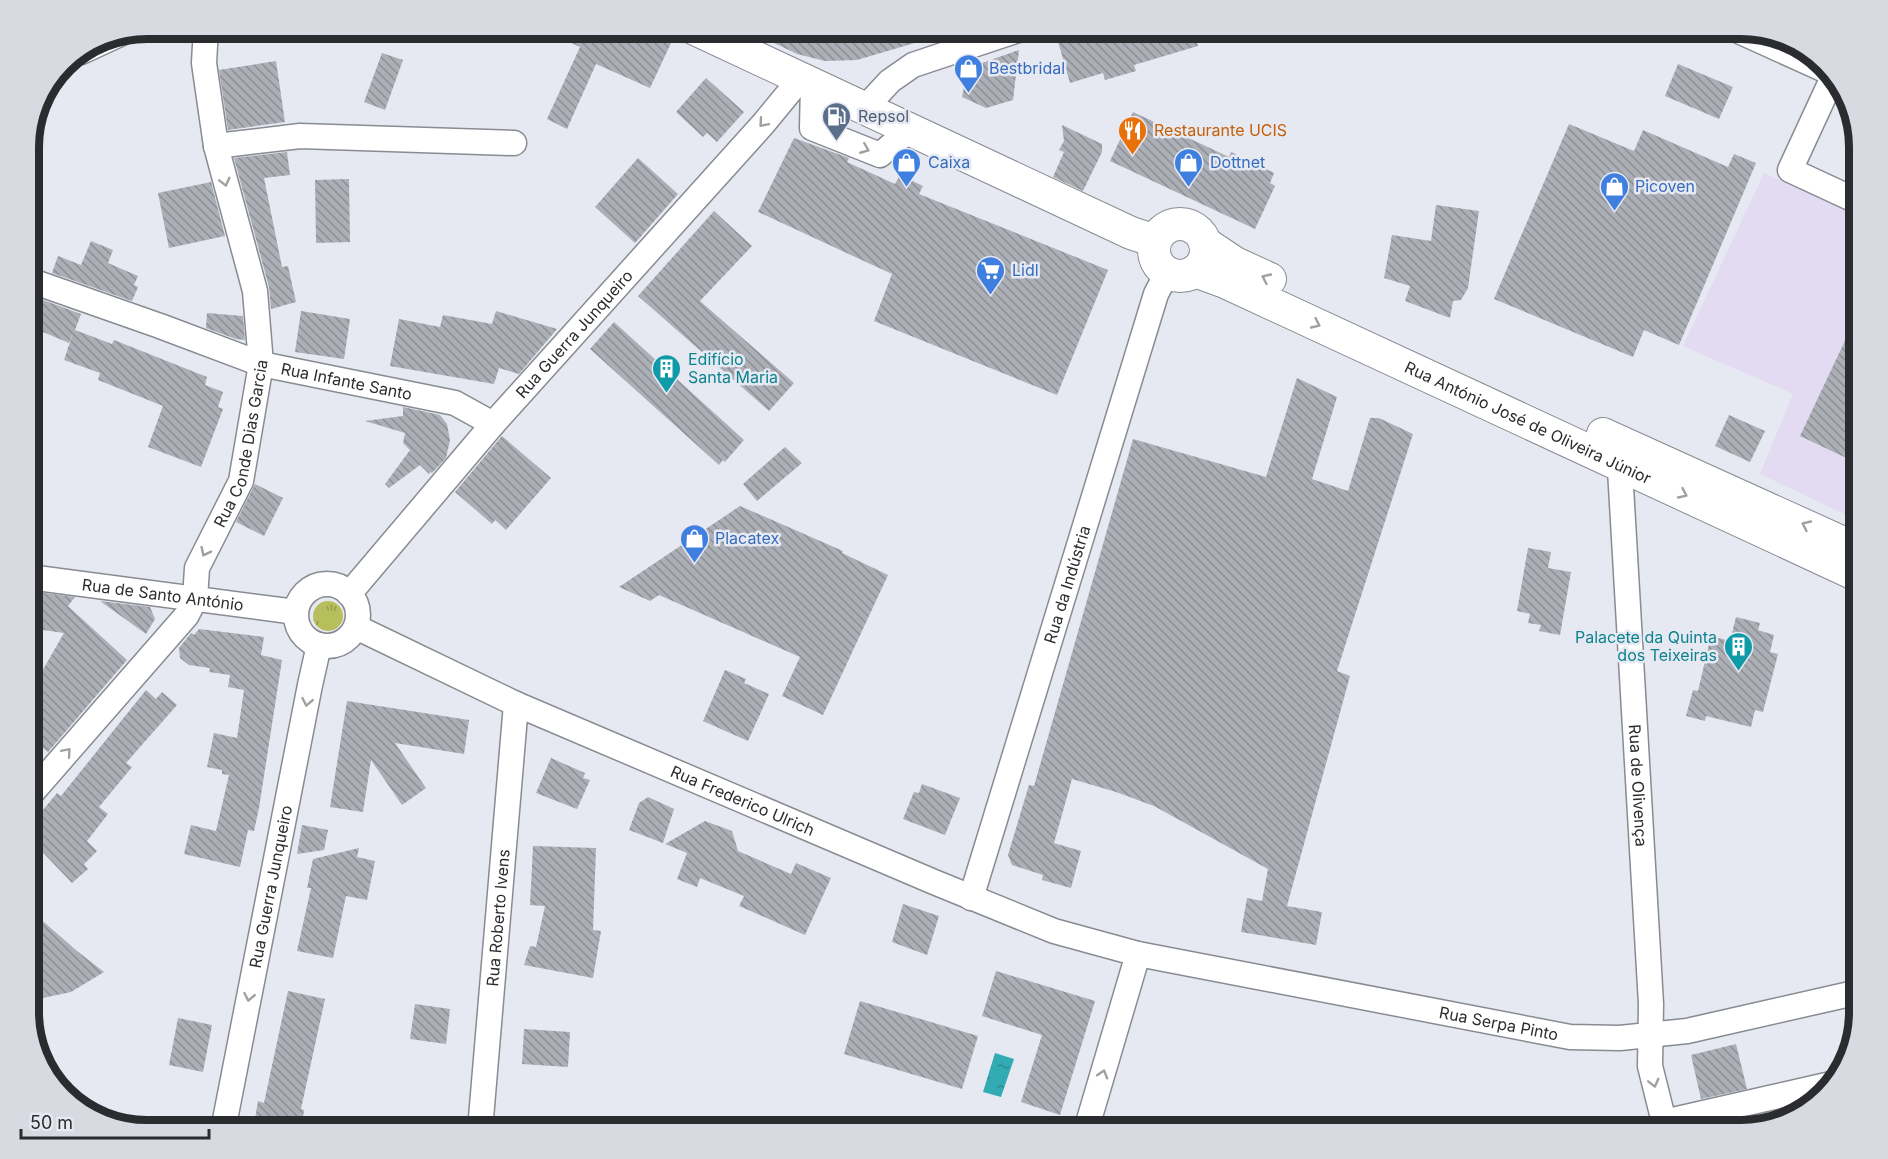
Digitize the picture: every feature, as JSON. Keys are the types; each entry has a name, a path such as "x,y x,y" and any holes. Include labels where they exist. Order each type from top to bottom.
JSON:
{"main road":[{"path":"717,39 1120,228 1155,241 1155,259 1160,267 1189,262"},
{"name":"Rua António José de Oliveira Júnior","path":"1155,241 1165,228 1181,224 1196,229 1189,262 1246,268 1619,453 1849,571"},
{"name":"Rua António José de Oliveira Júnior","path":"1619,453 1849,546"}],"street":[{"name":"Rua Conde Dias Garcia","path":"39,785 187,615 195,599 197,568 241,481 261,364 255,291 216,146 204,63 205,39"},
{"path":"864,108 890,81 913,65 991,39"},
{"path":"1760,41 1809,63"},
{"path":"807,81 812,128 880,155 910,129"},
{"name":"Rua Guerra Junqueiro","path":"349,594 493,424 764,123 807,81"},
{"path":"1830,85 1791,170 1849,196"},
{"path":"216,146 300,136 514,143"},
{"name":"Rua da Indústria","path":"972,898 1156,294 1189,262"},
{"name":"Rua Infante Santo","path":"39,284 261,364 455,403 493,424"},
{"name":"Rua de Olivença","path":"1619,453 1650,992 1650,1066 1664,1120"},
{"name":"Rua de Santo António","path":"39,578 296,612"},
{"path":"334,585 349,594 357,609 356,627 351,634 337,645 320,645 311,642 299,629 296,612 302,596 316,586 334,585"},
{"name":"Rua Frederico Ulrich","path":"356,627 516,704 972,898 1054,931 1138,954"},
{"name":"Rua Guerra Junqueiro","path":"225,1120 320,645"},
{"name":"Rua Roberto Ivens","path":"481,1120 516,704"},
{"path":"1089,1120 1138,954"},
{"name":"Rua Serpa Pinto","path":"1138,954 1570,1037 1620,1038 1687,1031 1849,994"},
{"path":"1689,1120 1818,1087"}],"shaded area":[{"path":"1764,173 1849,211 1849,516 1760,474 1793,394 1683,346"}],"green space":[{"path":"328,601 339,605 343,616 339,627 328,631 317,627 313,616 317,605"}],"water":[{"path":"995,1053 1014,1059 1001,1097 983,1092"}],"building":[{"path":"563,39 662,39 671,43 650,88 596,64 567,129 547,119 580,47"},
{"path":"766,39 928,39 857,60 825,61 797,54"},
{"path":"1057,39 1196,39 1198,46 1134,65 1136,71 1105,80 1103,73 1070,83"},
{"path":"1019,50 1013,100 986,108 962,97 968,68"},
{"path":"382,53 403,60 385,110 364,102"},
{"path":"276,61 285,122 228,130 219,70"},
{"path":"1678,64 1733,87 1719,119 1665,96"},
{"path":"706,78 744,112 717,142 707,133 703,137 676,112"},
{"path":"1133,112 1229,157 1231,152 1274,173 1270,183 1275,186 1255,229 1110,161"},
{"path":"1569,124 1634,151 1643,130 1728,167 1734,154 1756,163 1679,345 1644,330 1633,357 1494,299"},
{"path":"1062,125 1102,144 1102,152 1083,191 1053,177 1064,152 1059,150 1064,141"},
{"name":"Lidl","path":"794,138 849,158 847,162 895,184 900,175 923,186 919,194 1108,270 1057,395 874,321 892,274 758,212"},
{"path":"287,152 290,175 264,178 282,267 288,266 296,302 271,309 269,287 234,158"},
{"path":"638,158 678,194 635,243 595,207"},
{"path":"349,179 350,242 316,243 315,180"},
{"path":"211,182 225,236 169,248 158,193"},
{"path":"1436,205 1479,211 1468,288 1461,300 1453,301 1450,318 1405,301 1410,286 1384,278 1392,235 1431,241"},
{"path":"714,211 752,246 700,301 794,383 769,411 638,296"},
{"path":"91,241 113,250 108,263 138,276 134,285 138,287 132,301 52,273 58,256 81,265"},
{"path":"39,299 81,314 75,330 112,344 114,340 207,377 205,385 223,392 218,407 223,409 201,467 148,447 163,406 98,380 100,373 64,360 73,333 69,343 39,330"},
{"path":"301,311 350,319 344,359 295,352"},
{"path":"496,311 557,329 519,374 499,368 494,384 390,366 399,319 440,327 443,315 492,324"},
{"path":"207,313 243,316 245,340 206,328"},
{"name":"Edifício Santa Maria","path":"614,322 744,440 725,462 723,460 719,465 590,349"},
{"path":"1849,332 1849,459 1800,436"},
{"path":"1297,378 1337,397 1312,479 1348,491 1370,418 1379,418 1413,434 1337,671 1350,676 1287,906 1322,912 1316,945 1241,932 1247,898 1262,901 1268,869 1154,806 1072,779 1054,843 1081,851 1071,888 1042,880 1043,875 1012,865 1008,855 1029,785 1034,786 1133,439 1266,477"},
{"path":"403,407 440,415 447,424 450,440 446,458 432,473 429,474 420,465 389,488 385,484 410,450 403,443 405,433 365,421 403,416"},
{"path":"1729,415 1765,431 1750,462 1715,446"},
{"path":"502,436 551,478 506,530 495,520 492,524 455,492"},
{"path":"785,447 802,463 757,501 743,484"},
{"path":"255,484 283,498 264,536 236,522"},
{"path":"740,506 843,551 842,553 888,575 823,715 782,696 800,657 659,595 650,601 619,587"},
{"path":"1528,548 1551,552 1548,568 1571,572 1560,635 1539,631 1541,625 1528,623 1530,614 1517,611"},
{"path":"39,592 75,597 68,606 127,660 48,752 39,745 39,677 64,633 39,629"},
{"path":"100,601 150,607 155,619 146,634"},
{"name":"Palacete da Quinta dos Teixeiras","path":"1736,617 1760,623 1758,630 1774,635 1770,652 1778,654 1763,712 1755,710 1751,727 1706,716 1705,721 1686,716 1693,690 1698,691 1711,636 1730,641"},
{"path":"199,629 264,637 261,655 282,660 259,808 254,831 248,830 240,867 184,854 191,825 216,831 229,775 222,774 222,770 207,767 214,733 237,738 244,690 228,687 230,675 209,672 210,668 189,665 180,658 179,648 191,633 194,635"},
{"path":"725,670 746,679 744,683 769,694 748,741 703,721"},
{"path":"146,690 156,699 162,692 177,705 126,763 132,767 99,807 108,814 87,841 97,851 84,864 88,869 72,883 39,848 39,823 42,820 39,815 57,793 61,796"},
{"path":"347,701 469,720 464,754 395,743 426,788 402,805 371,760 363,812 330,807"},
{"path":"551,758 585,773 583,778 590,780 577,809 536,793"},
{"path":"922,784 960,798 945,835 903,819 914,792 919,793"},
{"path":"648,797 674,809 663,843 629,830 639,803"},
{"path":"705,821 732,831 738,851 791,874 796,863 831,878 805,935 739,906 744,896 700,878 697,887 677,879 687,853 665,844"},
{"path":"302,825 328,830 324,850 297,854"},
{"path":"533,846 596,848 593,930 601,931 593,978 524,965 530,946 536,947 545,906 530,905"},
{"path":"359,848 357,857 375,861 367,900 346,896 333,958 297,951 311,888 307,888 313,859"},
{"path":"903,904 939,916 927,955 892,942"},
{"path":"39,918 104,972 71,992 39,999"},
{"path":"996,971 1095,1001 1060,1115 1021,1102 1042,1035 982,1016"},
{"path":"288,991 325,999 301,1109 304,1110 303,1120 255,1120 258,1101 264,1103"},
{"path":"860,1001 978,1036 962,1089 844,1054"},
{"path":"415,1004 450,1009 446,1044 410,1039"},
{"path":"178,1018 212,1025 203,1072 169,1065"},
{"path":"524,1029 570,1032 568,1067 522,1064"},
{"path":"1736,1044 1747,1089 1701,1099 1691,1055"}],"place":[{"name":"Bestbridal","path":"968,94"},
{"name":"Repsol","path":"837,142"},
{"name":"Restaurante UCIS","path":"1133,156"},
{"name":"Caixa","path":"907,188"},
{"name":"Dottnet","path":"1189,188"},
{"name":"Picoven","path":"1614,212"},
{"name":"Lidl","path":"991,296"},
{"name":"Edifício Santa Maria","path":"667,394"},
{"name":"Placatex","path":"694,564"},
{"name":"Palacete da Quinta dos Teixeiras","path":"1738,672"}]}
